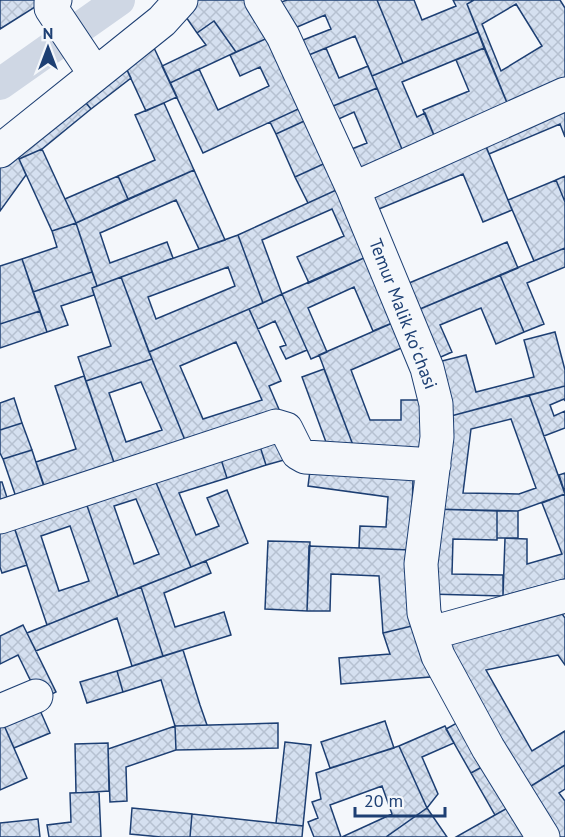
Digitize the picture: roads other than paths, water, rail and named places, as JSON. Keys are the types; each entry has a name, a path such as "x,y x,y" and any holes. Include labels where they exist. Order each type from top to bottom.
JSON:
{"street":[{"path":"0,151 88,63 162,21 181,0"},
{"name":"Temur Malik koʻchasi","path":"271,3 283,36 353,189 428,368 436,404 437,437 421,564 424,613 438,656 488,748 543,837"},
{"path":"53,4 88,63"},
{"path":"353,189 565,94"},
{"path":"0,517 276,426 286,429 298,453 305,457 434,465"},
{"path":"431,633 565,596"},
{"path":"0,711 36,696"}],"waterway":[{"path":"0,84 119,0"}]}
